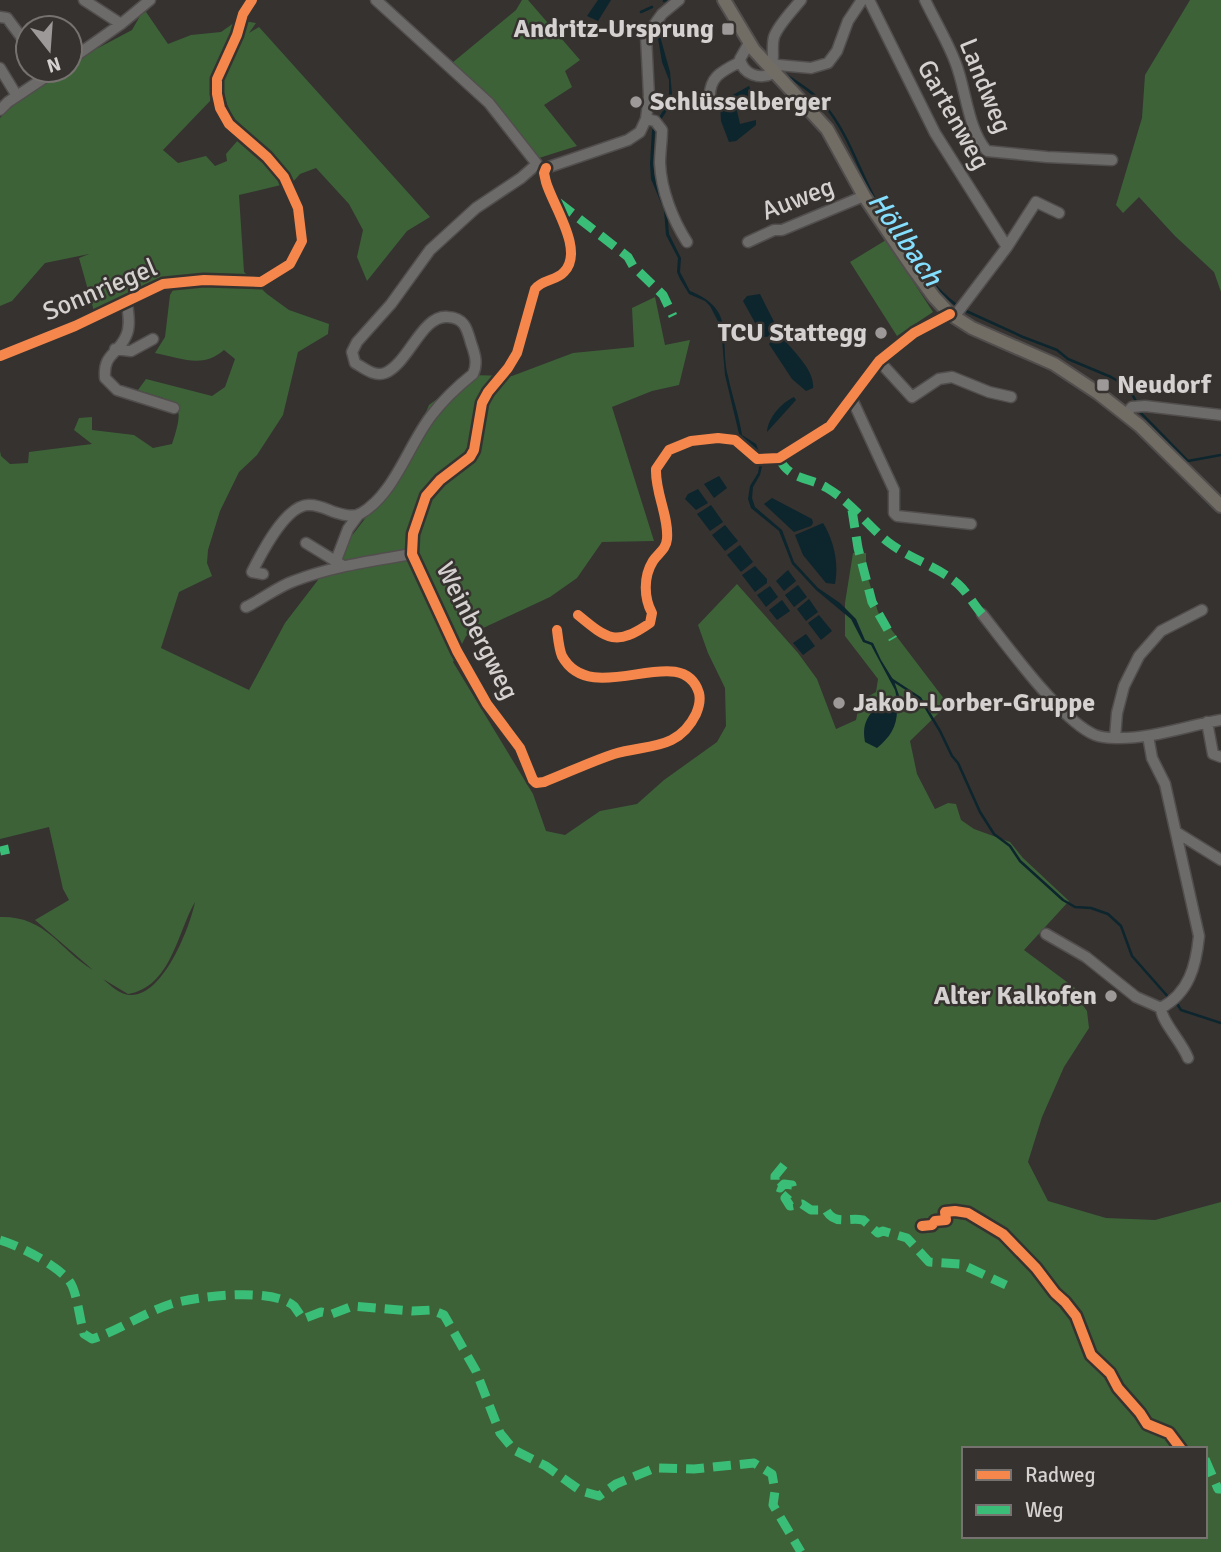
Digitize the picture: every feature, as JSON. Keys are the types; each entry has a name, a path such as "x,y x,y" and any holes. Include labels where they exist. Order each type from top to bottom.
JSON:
{"main road":[{"path":"724,0 749,43 827,129 864,196 926,287 952,316 972,328 1054,364 1126,414 1221,506"}],"street":[{"path":"84,0 121,24"},
{"path":"84,50 150,0"},
{"name":"Sonnriegel","path":"0,356 163,284 204,280 261,282 290,264 302,241 298,208 284,177 267,157 229,124 218,101 217,79 237,35 243,14 252,0"},
{"path":"376,0 489,103 542,166"},
{"path":"679,0 662,14 646,36 653,122 662,135 660,163 663,184 675,221 687,242"},
{"path":"773,71 775,34 801,0"},
{"path":"749,43 740,55 740,62 744,69 758,77 764,77 778,65 811,68 828,63 837,51 848,20 862,0"},
{"name":"Gartenweg","path":"869,0 935,133 1007,247"},
{"name":"Landweg","path":"925,0 956,63 969,111 987,151 1112,160"},
{"path":"0,18 7,18 14,27"},
{"path":"710,100 709,89 715,76 740,62"},
{"path":"0,68 17,96"},
{"path":"0,110 34,84"},
{"path":"306,543 340,564 348,529 392,481 430,417 473,374 476,366 464,322 448,317 434,320 397,365 383,373 370,372 355,363 352,356 354,347 391,304 430,250 476,208 542,166 633,137 653,122"},
{"name":"Weinbergweg","path":"542,166 568,237 571,257 563,273 539,284 536,289 517,353 482,403 477,441 470,457 440,480 426,496 413,534 412,554 482,697 520,748 536,783 613,755 673,741 690,725 700,701 697,689 689,678 668,669 629,677 602,678 579,673 562,656 557,630"},
{"name":"Auweg","path":"748,242 864,196"},
{"path":"578,615 606,637 622,637 650,623 652,613 646,602 647,578 653,561 667,543 656,469 669,450 691,441 726,439 735,440 761,459 779,458 830,426 880,361 914,333 952,316 1007,247 1036,202 1059,213"},
{"path":"127,302 129,327 126,338 104,365 105,379 117,390 174,408"},
{"path":"115,349 131,351 153,339"},
{"path":"880,361 912,397 939,379 952,377 989,393 1011,397"},
{"path":"851,397 894,491 894,513 897,516 971,524"},
{"path":"1126,414 1132,407 1145,406 1221,415"},
{"path":"263,574 252,572 265,545 284,522 305,504 342,514 359,514"},
{"name":"Weinbergweg","path":"246,607 273,590 340,564 412,554"},
{"path":"1115,738 1117,713 1124,686 1139,656 1160,631 1202,610"},
{"path":"982,614 1052,699 1071,719 1096,736 1148,736 1221,720"},
{"path":"1207,722 1213,754 1221,757"},
{"path":"1148,736 1152,758 1164,784 1199,936 1197,960 1191,975 1177,997 1164,1006 1161,1015 1183,1045 1188,1058"},
{"path":"1176,832 1221,860"},
{"path":"1045,934 1086,957 1136,997 1164,1006"}],"green space":[{"path":"522,0 528,0 580,60 565,71 572,87 544,105 577,146 539,158 452,63 516,10"},
{"path":"1190,0 1221,0 1221,292 1214,272 1175,236 1139,197 1123,213 1116,205 1142,118 1145,75"},
{"path":"144,9 168,44 191,35 221,32 238,20 256,23 249,33 259,27 430,217 407,231 367,281 357,257 363,230 349,204 316,168 300,174 292,183 281,164 233,117 224,92 223,74 213,80 210,101 163,150 178,163 206,156 215,166 227,161 226,154 239,139 264,158 285,184 239,195 244,272 289,310 329,324 328,334 298,352 283,415 257,455 239,472 220,511 208,550 207,563 212,576 179,592 161,648 249,690 285,623 400,473 429,405 469,375 512,376 573,353 634,347 632,308 655,297 665,345 690,340 679,385 652,391 612,407 654,541 602,542 577,578 550,597 466,636 453,662 533,794 546,831 565,835 600,811 637,804 664,780 717,742 726,726 725,688 698,625 737,584 798,653 817,679 836,729 856,720 860,701 876,692 878,679 845,636 845,603 853,553 866,553 866,571 878,612 948,704 910,741 917,774 935,809 948,803 956,804 961,820 974,829 1010,842 1023,858 1069,901 1024,950 1075,988 1087,1011 1089,1028 1064,1067 1042,1117 1028,1162 1048,1201 1106,1218 1155,1220 1221,1202 1221,1552 0,1552 0,917 16,918 41,928 93,970 35,920 69,900 63,889 49,827 0,839 0,451 1,456 10,464 28,463 29,452 92,444 74,430 79,418 92,417 92,430 134,435 153,448 172,444 178,411 170,401 138,390 146,379 212,396 225,387 235,359 224,350 216,356 200,361 155,353 165,337 170,295 176,285 221,285 173,280 95,315 79,258 89,254 45,263 12,301 0,306 0,118 41,84 84,84 84,55 132,30","holes":["195,902 181,943 164,973 142,993 126,995 103,979 128,994 154,981 171,957"]},
{"path":"886,240 933,312 897,336 850,262"}],"water":[{"path":"598,0 611,0 598,21 587,16"},
{"path":"653,29 660,36 670,72 672,94 668,109 655,129 653,165 667,209 669,234 681,258 680,272 690,291 705,299 720,316 728,376 742,435 756,444 763,462 753,487 755,507 782,530 794,562 818,588 840,603 856,619 865,640 873,643 894,681 901,701 894,708 897,710 896,722 886,740 877,748 865,742 866,722 877,706 889,706 897,699 895,690 871,645 863,642 851,619 816,590 792,564 779,531 751,508 748,499 750,486 758,473 760,461 754,447 740,438 725,375 721,327 710,306 689,294 677,272 678,258 666,235 664,210 651,179 652,130 669,94 669,80 662,62 658,38 651,32"},
{"path":"749,86 757,104 754,109 744,112 740,100 735,102 740,124 756,120 756,125 736,141 729,142 721,121 720,102"},
{"path":"760,294 781,335 810,374 813,388 806,391 792,379 769,344 775,336 763,337 743,301 747,296"},
{"path":"794,397 796,400 767,432 776,412"},
{"path":"719,476 727,488 714,498 704,484"},
{"path":"698,489 708,503 696,510 685,499 688,494"},
{"path":"772,498 812,519 813,523 794,532 764,504"},
{"path":"711,505 723,522 710,531 697,514"},
{"path":"823,523 835,552 835,584 826,583 803,555 795,535"},
{"path":"725,525 738,541 725,551 712,535"},
{"path":"740,545 753,562 741,572 727,555"},
{"path":"755,566 767,579 767,583 755,592 742,575"},
{"path":"788,570 796,581 784,591 776,581"},
{"path":"798,585 807,597 794,607 785,595"},
{"path":"770,586 778,597 766,607 757,595"},
{"path":"809,599 818,612 806,621 797,609"},
{"path":"782,600 790,611 777,620 769,610"},
{"path":"819,615 832,631 821,640 808,623"},
{"path":"806,634 815,646 803,655 793,643"}],"waterway":[{"name":"Höllbach","path":"641,12 652,7"},
{"name":"Höllbach","path":"785,74 812,93 826,107 847,141 876,201 902,243 935,286 958,306"},
{"name":"Höllbach","path":"964,310 1057,350 1068,359 1111,377 1128,387 1136,401"},
{"name":"Höllbach","path":"1140,412 1188,461 1221,455"},
{"path":"891,679 920,698 958,763 980,812 994,834 1010,846 1020,861 1063,900 1075,907 1091,908 1108,914 1121,926 1132,956 1170,999"},
{"path":"1176,1002 1181,1010 1221,1023"}],"marked path":[{"path":"558,202 628,257 633,266 663,295 673,316"},
{"path":"779,458 794,474 820,484 836,494 896,548 950,578 961,587 982,614"},
{"path":"852,510 858,548 872,602 893,639"},
{"path":"0,851 9,849"},
{"path":"784,1165 775,1176 775,1186 780,1188 784,1184 792,1185 793,1189 785,1198 790,1206 802,1204 811,1210 826,1210 833,1218 863,1220 878,1233 883,1231 907,1238 929,1262 961,1264 1006,1285"},
{"path":"0,1240 38,1257 65,1276 75,1293 84,1334 92,1339 171,1304 216,1296 253,1295 284,1300 294,1306 303,1319 321,1312 332,1314 353,1306 432,1310 444,1315 476,1371 500,1433 514,1450 546,1466 581,1491 599,1496 616,1484 655,1468 694,1469 754,1463 772,1474 775,1491 773,1505 801,1552"},
{"path":"1207,1464 1218,1489 1221,1489"}],"cycle path":[{"path":"0,356 75,326 163,284 204,280 261,282 290,264 302,241 298,208 284,177 267,157 229,124 220,108 217,94 217,79 237,35 243,14 252,0"},
{"path":"546,168 546,182 566,228 571,252 570,263 561,275 535,289 517,353 482,403 474,450 470,457 440,480 426,496 413,534 412,554 457,651 487,704 520,748 536,783 614,754 661,744 689,726 700,699 689,678 675,672 594,677 576,671 562,656 557,630"},
{"path":"578,615 597,630 612,637 628,635 650,623 652,613 647,601 646,581 653,561 667,539 656,469 669,450 691,441 718,438 735,440 757,459 779,458 830,426 879,361 914,333 950,314"},
{"path":"922,1226 946,1220 945,1212 955,1211 968,1213 1003,1234 1076,1316 1091,1355 1110,1373 1118,1388 1147,1424 1169,1433 1180,1447"}],"place":[{"name":"Andritz-Ursprung","path":"728,29"},
{"name":"Schlüsselberger","path":"636,102"},
{"name":"TCU Stattegg","path":"881,333"},
{"name":"Neudorf","path":"1103,385"},
{"name":"Jakob-Lorber-Gruppe","path":"839,703"},
{"name":"Alter Kalkofen","path":"1111,996"}]}
